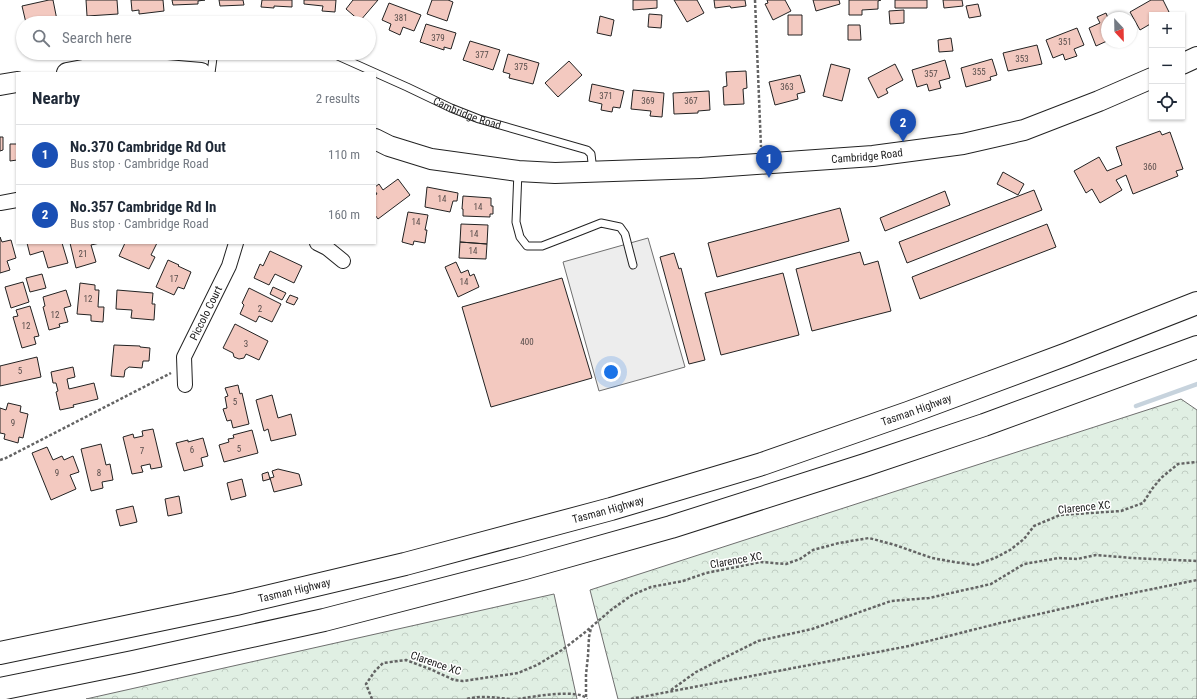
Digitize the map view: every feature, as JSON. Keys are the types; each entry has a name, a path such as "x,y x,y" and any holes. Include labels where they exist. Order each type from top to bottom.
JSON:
{"highway":[{"name":"Tasman Highway","path":"0,653 298,590 405,564 611,509 762,464 901,416 1067,354 1197,302"},
{"path":"0,689 324,620 526,568 671,527 984,425 1197,347"}],"main road":[{"path":"1185,63 1197,57"},
{"path":"78,72 143,68 189,72"},
{"name":"Cambridge Road","path":"376,140 389,146 431,159 518,171 554,173 684,168 872,156 963,144 1024,130 1063,116 1149,79"},
{"path":"0,85 16,82"}],"street":[{"path":"0,203 16,200"},
{"name":"Piccolo Court","path":"185,385 184,357 229,266 236,244"},
{"path":"319,244 327,248 343,261"}],"lane":[{"path":"210,72 213,60"},
{"name":"Cambridge Road","path":"347,60 373,72"},
{"name":"Cambridge Road","path":"376,73 451,108 479,119 587,150 591,154 593,171"},
{"path":"518,171 516,222 520,237 527,246 542,246 601,223 620,227 625,234 633,265"}],"path":[{"path":"755,0 762,163"},
{"path":"0,460 184,366"},
{"name":"Clarence XC","path":"372,699 366,684 383,663 406,660 454,680 463,681 518,673 537,665 562,650 632,595 651,587 683,581 706,573 761,562 786,564 800,559 813,550 839,542 869,538 932,558 975,565 995,558 1010,550 1024,539 1034,526 1060,515 1121,510 1143,503 1161,478 1178,464 1197,462"},
{"path":"669,691 696,672 758,641 812,629 891,601 929,598 991,584 1024,564 1059,558 1077,559 1096,555 1197,561"},
{"path":"631,699 909,646 1113,597 1197,580"},
{"path":"587,698 586,674 591,627"},
{"path":"518,699 560,694 581,694 587,698"},
{"path":"467,699 490,696 511,699"}],"green space":[{"path":"1181,399 1197,410 1197,699 618,699 590,590"},
{"path":"554,594 577,699 86,699"}],"shaded area":[{"path":"648,238 685,367 599,391 563,262"}],"building":[{"path":"53,0 56,16 24,16 22,6"},
{"path":"86,0 117,0 118,14 87,16"},
{"path":"131,0 163,0 164,11 139,14 139,10 132,11"},
{"path":"172,0 205,0 198,1 198,4 173,5"},
{"path":"219,0 243,0 244,5 220,6"},
{"path":"262,0 292,0 292,7 261,7"},
{"path":"304,0 336,0 335,12 322,11 323,6 304,4"},
{"path":"353,0 378,0 364,16 354,16 346,9"},
{"path":"432,0 448,0 453,2 447,21 427,14"},
{"path":"633,0 657,0 657,8 633,10"},
{"path":"674,0 697,0 704,13 687,22"},
{"path":"714,0 745,0 746,6 715,8"},
{"path":"767,0 785,0 791,11 773,20 765,4 768,3"},
{"path":"813,0 839,0 840,4 816,11"},
{"path":"849,0 881,0 878,1 878,9 862,10 862,15 849,15"},
{"path":"895,0 927,0 927,8 895,8"},
{"path":"943,0 962,0 963,6 944,8"},
{"path":"1151,0 1163,0 1169,12 1149,12 1149,25 1140,30 1137,25 1137,12 1130,12"},
{"path":"389,3 421,15 414,31 403,27 400,35 389,30 391,24 382,20"},
{"path":"978,4 981,16 969,18 966,6"},
{"path":"904,10 904,23 890,24 889,11"},
{"path":"649,14 662,15 661,28 648,27"},
{"path":"788,15 802,15 802,35 788,35"},
{"path":"1101,15 1101,44 1096,46 1089,28 1100,23 1097,17"},
{"path":"600,16 614,20 611,36 597,33"},
{"path":"426,24 456,33 451,49 444,47 444,50 420,42"},
{"path":"848,25 860,25 861,40 848,40"},
{"path":"1077,28 1084,45 1074,49 1077,56 1065,60 1063,54 1053,58 1046,40"},
{"path":"951,38 953,51 939,52 938,40"},
{"path":"470,41 500,50 493,70 463,60"},
{"path":"1037,45 1042,64 1008,71 1003,53"},
{"path":"508,54 539,63 533,84 509,78 510,74 503,72"},
{"path":"992,59 997,75 990,77 991,80 966,87 961,68"},
{"path":"945,60 950,78 939,81 941,88 929,91 927,84 917,87 912,70"},
{"path":"569,61 582,75 558,97 545,83"},
{"path":"831,64 850,69 842,101 823,96"},
{"path":"895,64 903,80 886,89 888,93 878,98 868,78"},
{"path":"746,71 747,88 743,89 744,104 724,105 723,87 727,86 726,72"},
{"path":"800,75 805,92 797,94 798,99 775,105 769,82"},
{"path":"592,84 624,91 620,108 613,107 612,112 601,110 602,104 589,101"},
{"path":"633,90 664,93 662,117 650,116 651,111 631,109"},
{"path":"709,91 710,110 698,111 698,113 674,114 673,93"},
{"path":"1160,131 1162,135 1170,132 1183,169 1176,171 1178,176 1133,194 1126,175 1116,180 1122,190 1100,203 1092,189 1086,193 1074,171 1099,157 1107,171 1122,165 1116,147"},
{"path":"0,137 3,137 3,150 0,151"},
{"path":"10,144 16,144 16,160 10,161"},
{"path":"1003,172 1024,184 1018,195 997,184"},
{"path":"398,179 410,195 378,219 376,216 376,186 379,184 383,190"},
{"path":"427,187 458,193 457,201 453,201 450,212 425,207"},
{"path":"1034,190 1042,210 907,263 899,242"},
{"path":"945,191 950,205 885,231 880,218"},
{"path":"463,196 491,198 493,214 490,214 490,217 463,216"},
{"path":"840,208 849,241 717,277 708,243"},
{"path":"408,212 428,215 425,230 427,230 425,243 414,241 413,245 402,242"},
{"path":"461,224 488,225 487,244 460,242"},
{"path":"1047,224 1056,247 920,299 912,277"},
{"path":"0,237 2,242 11,240 16,258 7,261 10,270 0,273"},
{"path":"460,242 487,244 486,259 459,258"},
{"path":"27,244 62,244 68,263 48,268 43,251 30,255"},
{"path":"70,244 96,244 91,245 96,262 76,268"},
{"path":"125,244 156,244 151,255 155,257 149,269 119,256"},
{"path":"270,251 302,266 294,283 275,274 269,285 254,278 260,264 263,266"},
{"path":"860,252 864,265 878,261 891,311 812,331 796,269"},
{"path":"674,253 679,269 681,268 705,360 689,364 660,257"},
{"path":"168,260 191,272 184,289 178,287 174,295 156,287"},
{"path":"456,262 461,273 468,270 470,276 474,274 479,287 458,297 445,267"},
{"path":"783,273 799,335 721,355 705,293"},
{"path":"42,274 46,288 30,292 26,278"},
{"path":"562,278 592,378 491,407 462,307"},
{"path":"23,282 29,302 11,308 5,287"},
{"path":"80,283 95,285 95,290 99,290 98,307 104,307 103,322 91,321 91,315 77,314"},
{"path":"273,287 286,293 282,300 270,294"},
{"path":"249,288 281,304 272,322 259,316 256,322 240,314 244,305 242,303"},
{"path":"66,290 71,306 64,308 68,322 59,324 60,327 49,330 43,307 45,306 43,297"},
{"path":"117,290 153,293 152,304 155,304 154,320 131,318 132,310 116,309"},
{"path":"290,295 298,298 294,305 286,302"},
{"path":"30,306 39,336 34,337 36,344 22,348 13,317 18,316 16,310"},
{"path":"235,324 268,341 259,360 246,354 244,358 239,359 234,357 233,353 223,348"},
{"path":"114,345 150,348 149,361 143,361 142,368 129,367 125,370 124,377 111,376"},
{"path":"37,357 41,377 0,386 0,366"},
{"path":"73,367 75,377 67,379 69,389 94,383 98,399 60,410 56,392 58,391 56,383 53,383 51,372"},
{"path":"238,385 240,394 242,393 249,424 233,428 231,420 227,421 223,409 227,408 225,397 228,396 225,388"},
{"path":"272,395 278,418 291,414 296,435 271,441 268,429 264,431 256,400"},
{"path":"8,403 21,406 20,412 28,414 23,438 19,437 18,443 4,439 5,434 0,433 0,408 6,410"},
{"path":"153,429 162,467 151,469 150,464 141,466 143,472 132,474 123,437 133,434 134,438 143,436 142,431"},
{"path":"252,430 258,453 224,462 219,445 229,442 228,439 234,438 233,435"},
{"path":"203,438 208,456 201,458 203,466 184,471 176,443 188,440 188,442"},
{"path":"101,444 106,465 110,464 113,480 102,482 103,488 91,491 81,449"},
{"path":"47,447 53,460 62,456 64,460 73,456 79,472 70,475 76,489 51,500 32,453"},
{"path":"278,469 299,474 302,485 274,492 270,478 274,477 272,471"},
{"path":"268,472 270,479 263,481 262,474"},
{"path":"242,479 246,496 231,500 227,483"},
{"path":"179,496 182,513 168,516 165,499"},
{"path":"133,506 137,522 120,526 116,510"}],"waterway":[{"path":"1136,406 1197,384"}],"place":[{"name":"No.357 Cambridge Rd In","path":"903,142"},
{"name":"No.370 Cambridge Rd Out","path":"769,178"}]}
